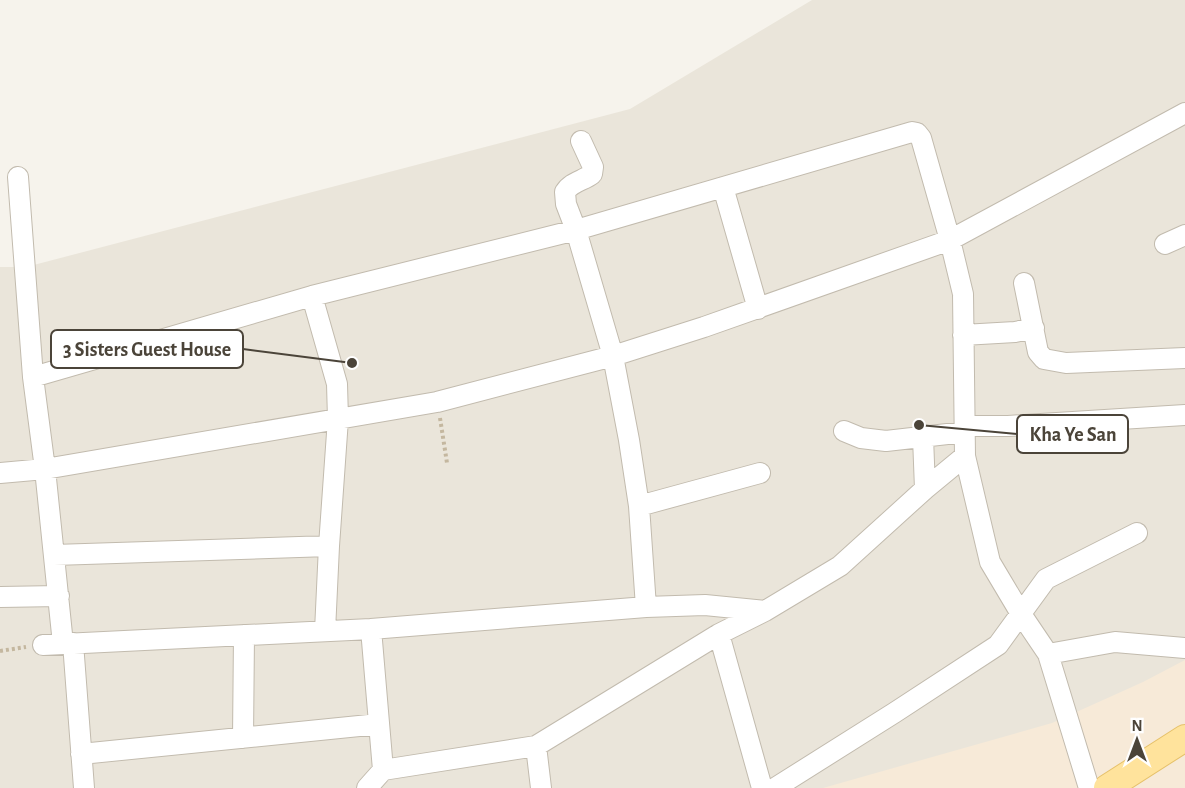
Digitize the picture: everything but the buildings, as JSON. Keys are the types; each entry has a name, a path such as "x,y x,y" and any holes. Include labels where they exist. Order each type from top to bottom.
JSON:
{"main road":[{"path":"1107,788 1185,738"}],"street":[{"path":"0,473 45,469 437,402 613,356 758,309 950,240 1185,113"},
{"path":"33,377 312,296 576,230 912,132 917,133 921,138 963,294 965,456 990,562 1020,614 1048,654 1089,788"},
{"path":"581,141 593,167 592,174 568,186 565,192 566,204 576,230 613,356 639,506 646,607"},
{"path":"18,177 33,377 58,596 68,644 84,788"},
{"path":"723,187 758,309"},
{"path":"1165,244 1185,235"},
{"path":"1024,283 1038,352 1044,359 1065,363 1185,358"},
{"path":"312,296 337,384 338,419 325,631"},
{"path":"963,335 1015,332 1034,328"},
{"path":"844,431 861,438 886,441 923,438 965,429 1185,416"},
{"path":"923,438 925,489"},
{"path":"367,788 382,770 536,746 719,634 765,611 840,566 965,456"},
{"path":"639,506 760,473"},
{"path":"775,788 998,645 1046,579 1137,533"},
{"path":"54,555 329,546"},
{"path":"0,597 58,596"},
{"path":"43,645 371,629 646,607 705,605 765,611"},
{"path":"371,629 382,770"},
{"path":"719,634 762,788"},
{"path":"243,738 244,635"},
{"path":"1048,654 1115,642 1185,648"},
{"path":"81,754 379,724"},
{"path":"536,746 541,788"}],"path":[{"path":"437,402 447,463"},
{"path":"0,651 43,645"}],"shaded area":[{"path":"812,0 1185,0 1185,788 0,788 0,267 26,267 630,109"},
{"path":"1185,660 1185,788 823,788 1052,723 1143,682"}],"place":[{"name":"3 Sisters Guest House","path":"352,363"},
{"name":"Kha Ye San","path":"919,425"}]}
